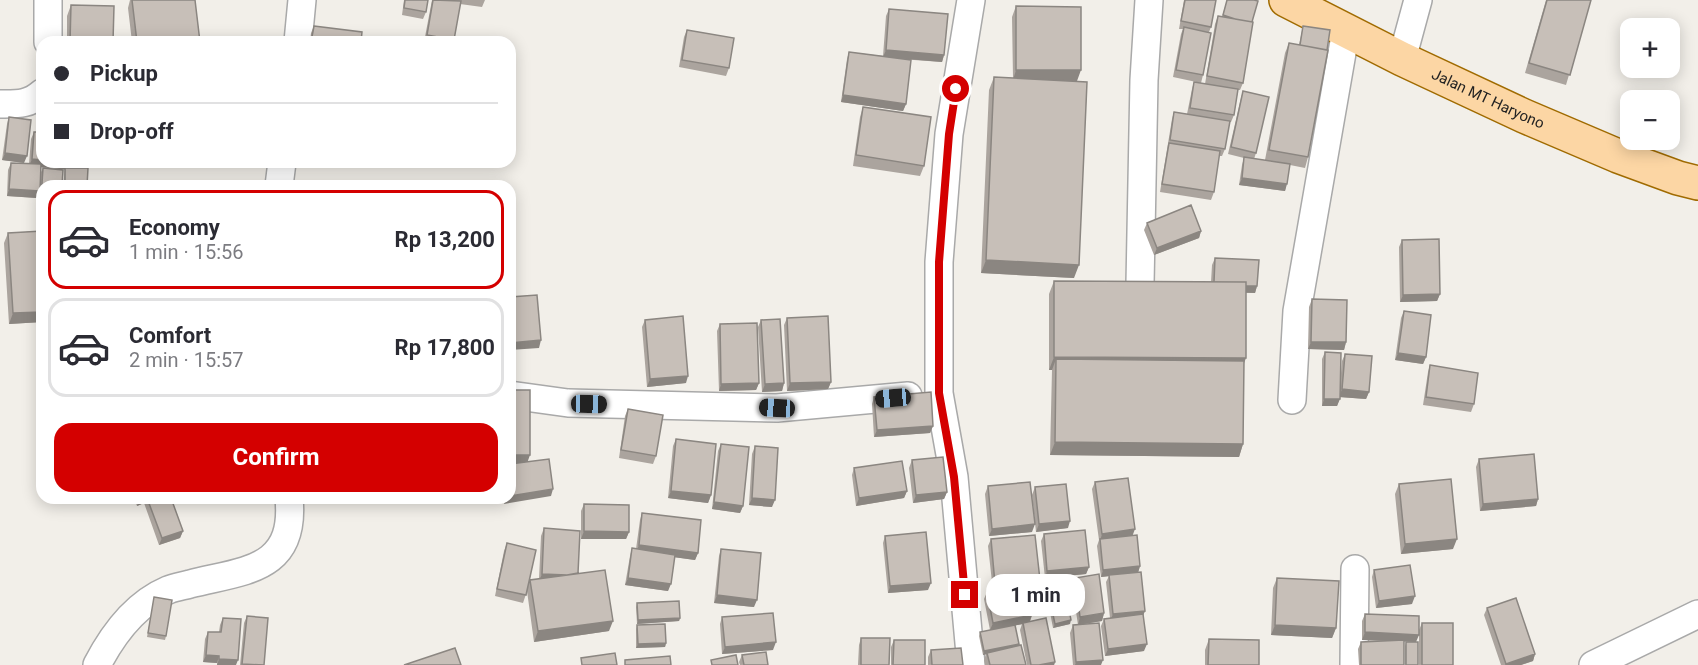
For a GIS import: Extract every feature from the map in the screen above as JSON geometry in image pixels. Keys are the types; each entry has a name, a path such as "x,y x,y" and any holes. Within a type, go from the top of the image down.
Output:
{"main road":[{"name":"Jalan MT Haryono","path":"1286,0 1402,59 1524,116 1617,156 1698,183"}],"street":[{"path":"48,0 48,36"},
{"path":"299,36 302,0"},
{"path":"971,0 949,134 939,262 939,393 954,477 971,665"},
{"path":"1140,284 1144,80 1149,0"},
{"path":"1402,59 1418,0"},
{"path":"1292,400 1297,311 1346,30"},
{"path":"0,104 18,104 36,98"},
{"path":"516,396 568,403 777,408 939,393"},
{"path":"97,665 108,645 126,621 152,599 168,590 258,567 274,556 283,543 288,529 289,504"},
{"path":"1354,665 1355,569"},
{"path":"1593,665 1698,614"}],"building":[{"path":"132,0 195,0 199,36 136,36"},
{"path":"405,0 428,0 426,12 404,8"},
{"path":"433,0 461,1 455,36 427,35"},
{"path":"1185,0 1216,0 1211,27 1181,21"},
{"path":"1227,0 1258,1 1252,22 1223,15"},
{"path":"1547,0 1591,0 1570,75 1529,63"},
{"path":"71,5 114,6 113,36 70,36"},
{"path":"1016,6 1081,7 1081,70 1016,70"},
{"path":"889,9 948,14 944,55 886,50"},
{"path":"1218,16 1253,22 1243,83 1207,76"},
{"path":"314,26 362,32 362,36 312,36"},
{"path":"1303,26 1330,30 1327,50 1300,45"},
{"path":"1184,27 1211,33 1203,75 1176,70"},
{"path":"687,30 734,38 729,68 682,60"},
{"path":"1289,43 1328,50 1308,157 1269,150"},
{"path":"849,52 911,60 906,104 843,95"},
{"path":"994,77 1087,82 1079,265 986,260"},
{"path":"1194,82 1238,89 1234,115 1190,108"},
{"path":"1243,91 1269,97 1256,153 1231,147"},
{"path":"863,107 931,117 924,166 856,155"},
{"path":"1174,112 1230,121 1225,149 1170,140"},
{"path":"9,117 31,120 27,156 5,153"},
{"path":"34,132 36,132 36,159 32,159"},
{"path":"1169,143 1220,151 1214,192 1162,184"},
{"path":"1244,157 1290,164 1287,184 1242,178"},
{"path":"11,163 36,164 36,168 41,168 40,180 36,180 36,191 9,189"},
{"path":"43,168 63,170 62,180 42,180"},
{"path":"65,168 88,168 87,180 65,180"},
{"path":"1191,205 1201,231 1157,248 1147,223"},
{"path":"36,231 36,312 13,313 8,233"},
{"path":"1439,239 1440,294 1403,295 1402,240"},
{"path":"1215,258 1259,260 1257,286 1246,286 1246,282 1214,282"},
{"path":"1054,281 1246,282 1246,358 1054,357"},
{"path":"537,295 541,340 516,342 516,297"},
{"path":"1312,299 1347,300 1346,342 1311,342"},
{"path":"1404,311 1431,315 1426,357 1398,353"},
{"path":"683,316 688,376 650,379 645,320"},
{"path":"828,316 831,382 790,383 787,318"},
{"path":"780,319 784,383 765,384 761,320"},
{"path":"757,323 759,383 721,384 720,324"},
{"path":"1325,352 1341,353 1340,399 1324,399"},
{"path":"1345,354 1372,356 1369,392 1342,389"},
{"path":"1056,359 1244,361 1243,444 1055,442"},
{"path":"1430,365 1478,373 1474,404 1426,397"},
{"path":"516,390 530,390 530,455 516,455"},
{"path":"931,392 933,426 877,430 874,397"},
{"path":"628,409 663,415 656,456 621,450"},
{"path":"676,439 716,444 711,495 671,491"},
{"path":"721,444 749,447 743,506 714,502"},
{"path":"755,446 778,448 775,500 752,498"},
{"path":"1534,454 1538,499 1483,504 1479,459"},
{"path":"943,457 947,492 916,495 912,460"},
{"path":"549,459 553,489 516,495 516,463"},
{"path":"902,461 907,491 859,498 854,468"},
{"path":"1128,478 1135,529 1102,534 1095,482"},
{"path":"1451,479 1457,539 1405,544 1399,484"},
{"path":"1030,482 1035,524 992,529 988,486"},
{"path":"1066,484 1070,521 1039,524 1035,487"},
{"path":"149,504 173,504 183,531 162,538"},
{"path":"584,504 629,505 629,532 584,531"},
{"path":"642,513 701,520 698,553 639,545"},
{"path":"544,528 580,531 578,573 542,574"},
{"path":"1085,530 1089,567 1047,571 1044,534"},
{"path":"926,532 931,583 890,586 885,536"},
{"path":"1035,535 1040,580 995,584 991,539"},
{"path":"1137,535 1140,566 1103,570 1100,539"},
{"path":"507,543 536,550 526,595 497,589"},
{"path":"632,548 675,555 671,584 628,578"},
{"path":"721,549 761,553 757,600 717,595"},
{"path":"1410,565 1415,596 1379,601 1374,570"},
{"path":"605,570 613,621 538,631 530,580"},
{"path":"1141,572 1145,611 1113,614 1109,575"},
{"path":"1099,574 1104,613 1080,617 1075,578"},
{"path":"1277,578 1339,581 1336,628 1275,625"},
{"path":"1063,579 1071,620 1055,624 1046,582"},
{"path":"1026,584 1032,615 993,623 987,592"},
{"path":"154,597 172,600 166,636 148,633"},
{"path":"1516,598 1535,654 1506,664 1487,608"},
{"path":"679,601 680,618 638,620 637,603"},
{"path":"773,613 776,642 725,647 722,617"},
{"path":"1143,614 1147,644 1108,649 1104,619"},
{"path":"1365,614 1419,616 1419,635 1365,632"},
{"path":"247,616 268,618 264,665 242,664"},
{"path":"223,618 241,619 238,660 219,659 219,656 206,655 208,632 221,632"},
{"path":"1046,618 1055,662 1031,665 1023,623"},
{"path":"1099,623 1103,660 1076,662 1073,625"},
{"path":"1422,623 1453,623 1453,665 1422,665"},
{"path":"665,624 666,643 638,644 637,625"},
{"path":"1015,625 1019,644 984,651 980,632"},
{"path":"861,638 890,638 889,665 861,665"},
{"path":"1209,639 1259,640 1259,665 1208,665"},
{"path":"894,640 925,640 925,665 893,665"},
{"path":"1404,640 1404,665 1361,665 1361,642"},
{"path":"1406,642 1418,642 1418,665 1406,665"},
{"path":"1021,645 1026,665 990,665 987,653"},
{"path":"455,648 461,665 404,665"},
{"path":"961,648 963,665 932,665 931,650"},
{"path":"766,652 768,665 744,665 742,655"},
{"path":"615,653 617,665 582,665 581,658"},
{"path":"736,655 738,665 712,665 711,660"},
{"path":"670,656 671,665 625,665 625,660"}],"route":[{"path":"956,89 949,134 939,262 939,393 954,477 965,595"}]}
